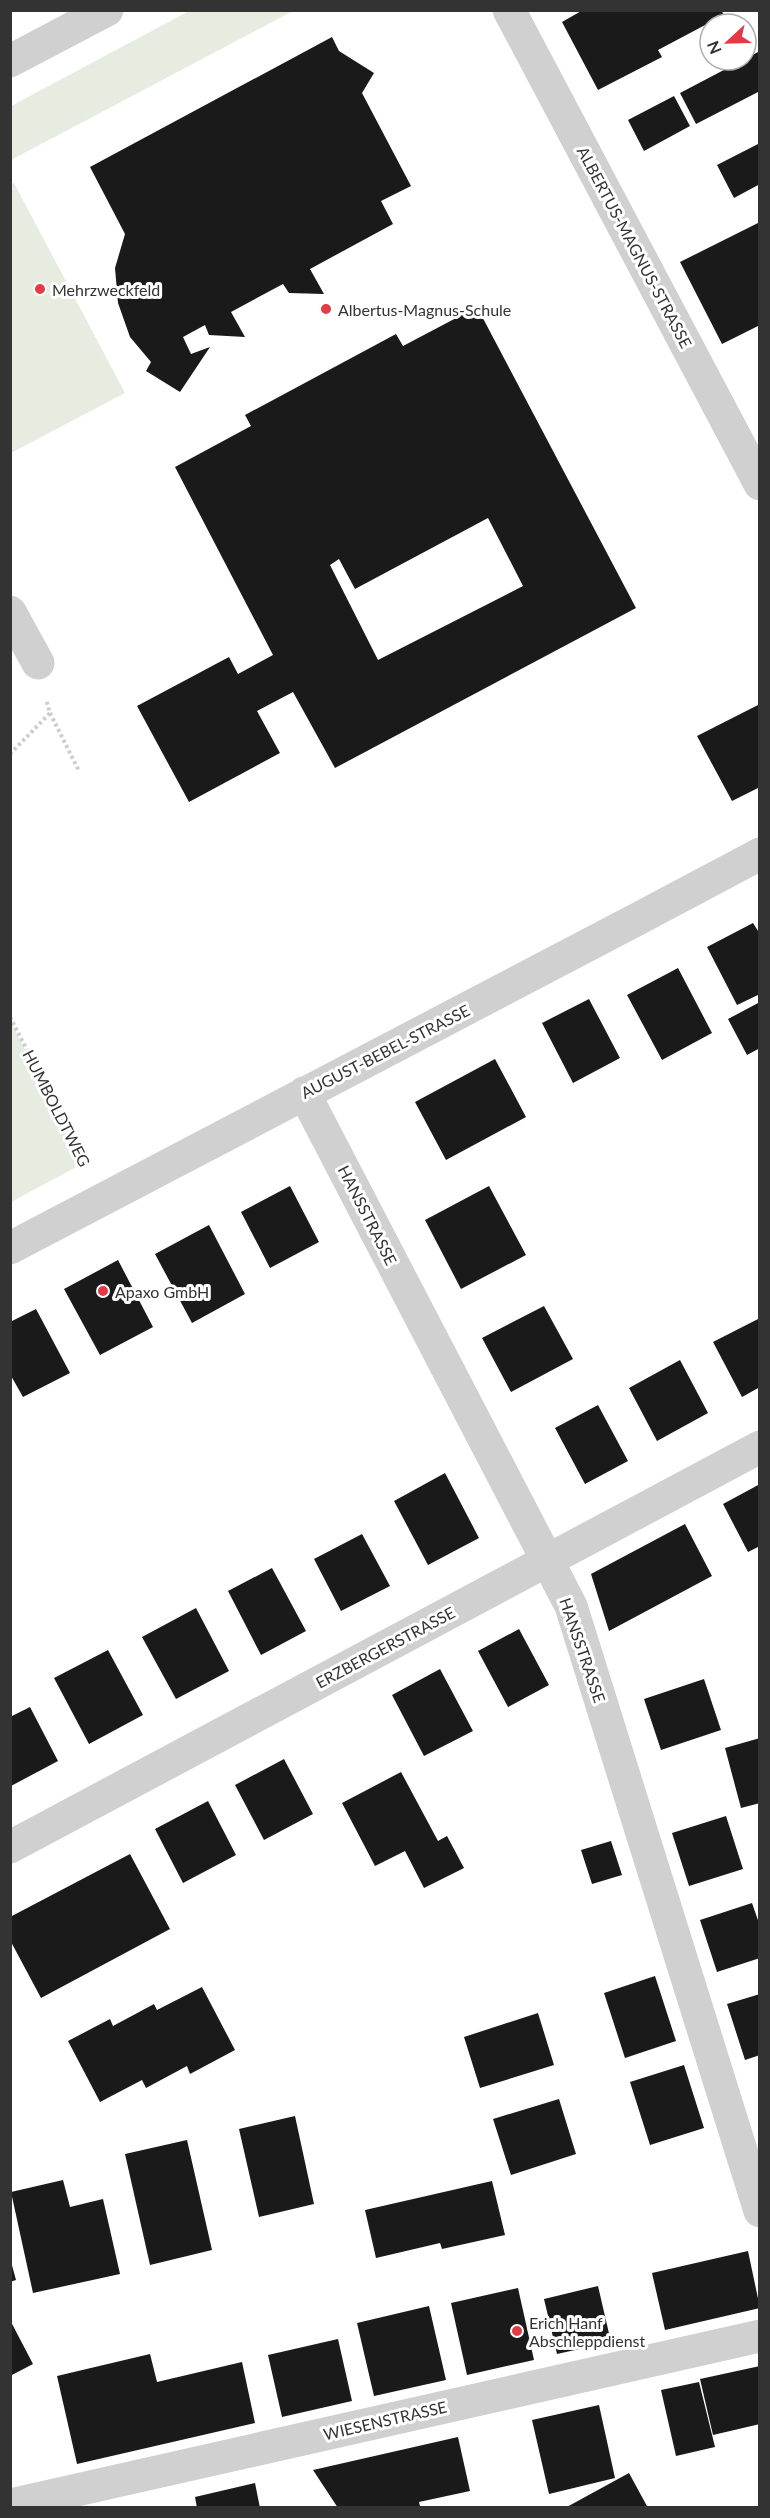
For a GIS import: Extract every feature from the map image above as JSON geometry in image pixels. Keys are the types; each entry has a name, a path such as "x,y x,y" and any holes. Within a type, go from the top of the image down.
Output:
{"street":[{"path":"10,61 107,10"},
{"name":"ALBERTUS-MAGNUS-STRASSE","path":"509,10 759,484"},
{"path":"10,612 38,663"},
{"name":"AUGUST-BEBEL-STRASSE","path":"10,1248 303,1093 497,994 759,854"},
{"name":"HANSSTRASSE","path":"303,1093 571,1606 759,2211"},
{"name":"ERZBERGERSTRASSE","path":"10,1847 759,1447"},
{"name":"WIESENSTRASSE","path":"10,2505 759,2336"}],"path":[{"path":"38,663 50,713 79,771"},
{"path":"10,754 50,713"},
{"name":"HUMBOLDTWEG","path":"10,1017 104,1198"}],"shaded area":[{"path":"191,10 293,11 11,160 11,106"},
{"name":"Mehrzweckfeld","path":"14,183 125,393 11,453 10,185"},
{"path":"11,1022 82,1164 10,1202"}],"building":[{"path":"583,10 721,10 722,12 698,12 698,29 658,50 662,57 598,90 562,22"},
{"path":"332,37 339,51 374,73 362,93 411,186 381,201 393,224 310,269 324,294 289,293 283,284 231,312 245,337 209,335 205,325 183,337 191,354 210,347 180,392 146,371 151,362 130,337 118,303 115,268 125,234 90,167"},
{"path":"760,51 760,91 696,124 680,93 720,72 758,72 758,52"},
{"path":"674,96 690,126 644,151 628,120"},
{"path":"760,143 760,184 734,198 717,165"},
{"path":"760,222 760,325 722,344 680,262"},
{"path":"477,307 636,608 335,768 293,692 257,711 280,753 189,802 137,706 229,657 238,674 273,655 175,467 251,426 245,415 396,334 403,346","holes":["488,518 523,586 378,660 330,565 339,559 355,589"]},
{"path":"760,704 760,787 732,801 697,736"},
{"path":"753,923 760,934 760,994 737,1005 707,947"},
{"path":"678,968 712,1033 662,1060 627,995"},
{"path":"589,999 620,1058 573,1083 542,1023"},
{"path":"760,1002 760,1048 747,1055 728,1019"},
{"path":"495,1059 526,1117 446,1160 415,1102"},
{"path":"290,1186 319,1242 270,1268 241,1212"},
{"path":"489,1186 526,1255 461,1289 425,1220"},
{"path":"209,1225 245,1294 192,1323 155,1254"},
{"path":"118,1260 153,1327 100,1355 64,1289"},
{"path":"544,1306 573,1359 511,1392 482,1338"},
{"path":"36,1309 70,1373 23,1397 10,1374 10,1322"},
{"path":"760,1318 760,1387 742,1397 713,1342"},
{"path":"680,1360 708,1413 657,1441 629,1388"},
{"path":"598,1405 628,1461 585,1484 555,1428"},
{"path":"445,1473 479,1538 428,1565 394,1501"},
{"path":"760,1484 760,1546 748,1552 723,1504"},
{"path":"685,1524 712,1576 609,1631 591,1574"},
{"path":"362,1534 390,1586 341,1611 314,1559"},
{"path":"272,1568 306,1631 261,1655 228,1591"},
{"path":"196,1608 229,1671 176,1699 142,1637"},
{"path":"519,1629 549,1685 508,1707 478,1651"},
{"path":"108,1650 143,1715 89,1744 54,1678"},
{"path":"440,1669 473,1731 424,1756 392,1695"},
{"path":"704,1679 721,1730 661,1750 644,1699"},
{"path":"30,1707 58,1761 11,1786 10,1717"},
{"path":"760,1738 760,1803 741,1808 725,1748"},
{"path":"284,1759 313,1814 264,1840 235,1785"},
{"path":"401,1772 438,1841 447,1836 464,1868 424,1888 405,1851 375,1866 342,1803"},
{"path":"208,1801 236,1855 183,1883 155,1829"},
{"path":"726,1816 743,1869 689,1886 672,1833"},
{"path":"611,1841 622,1875 592,1884 581,1850"},
{"path":"130,1854 170,1929 41,1998 10,1940 10,1917"},
{"path":"752,1903 760,1926 760,1958 717,1972 700,1920"},
{"path":"655,1976 676,2041 625,2058 604,1993"},
{"path":"202,1987 235,2050 190,2074 187,2066 146,2088 142,2080 100,2102 68,2041 110,2019 113,2026 154,2004 157,2010"},
{"path":"760,1994 760,2055 745,2060 727,2004"},
{"path":"538,2013 554,2065 480,2088 464,2037"},
{"path":"684,2065 704,2128 650,2145 630,2082"},
{"path":"559,2099 576,2154 511,2175 493,2119"},
{"path":"295,2116 314,2204 259,2217 239,2129"},
{"path":"187,2140 212,2250 150,2265 125,2154"},
{"path":"63,2180 70,2207 103,2199 120,2274 33,2293 11,2192"},
{"path":"492,2181 505,2235 442,2249 440,2243 376,2258 365,2210"},
{"path":"748,2251 760,2308 665,2330 652,2273"},
{"path":"10,2258 16,2280 10,2282"},
{"path":"598,2286 611,2342 557,2354 544,2299"},
{"path":"518,2288 534,2360 467,2375 451,2303"},
{"path":"429,2306 446,2380 374,2396 357,2323"},
{"path":"10,2320 33,2364 10,2376"},
{"path":"338,2339 352,2401 282,2417 268,2355"},
{"path":"150,2354 157,2382 242,2362 255,2423 77,2464 57,2376"},
{"path":"760,2366 760,2424 713,2435 700,2379"},
{"path":"699,2382 715,2447 676,2456 661,2390"},
{"path":"599,2405 615,2478 549,2494 532,2420"},
{"path":"458,2437 470,2491 419,2502 420,2506 338,2508 313,2470"},
{"path":"629,2473 648,2508 565,2508"},
{"path":"255,2483 260,2508 197,2508 195,2497"}],"place":[{"name":"Mehrzweckfeld","path":"40,289"},
{"name":"Albertus-Magnus-Schule","path":"326,309"},
{"name":"Apaxo GmbH","path":"103,1291"},
{"name":"Erich Hanf Abschleppdienst","path":"517,2331"}]}
